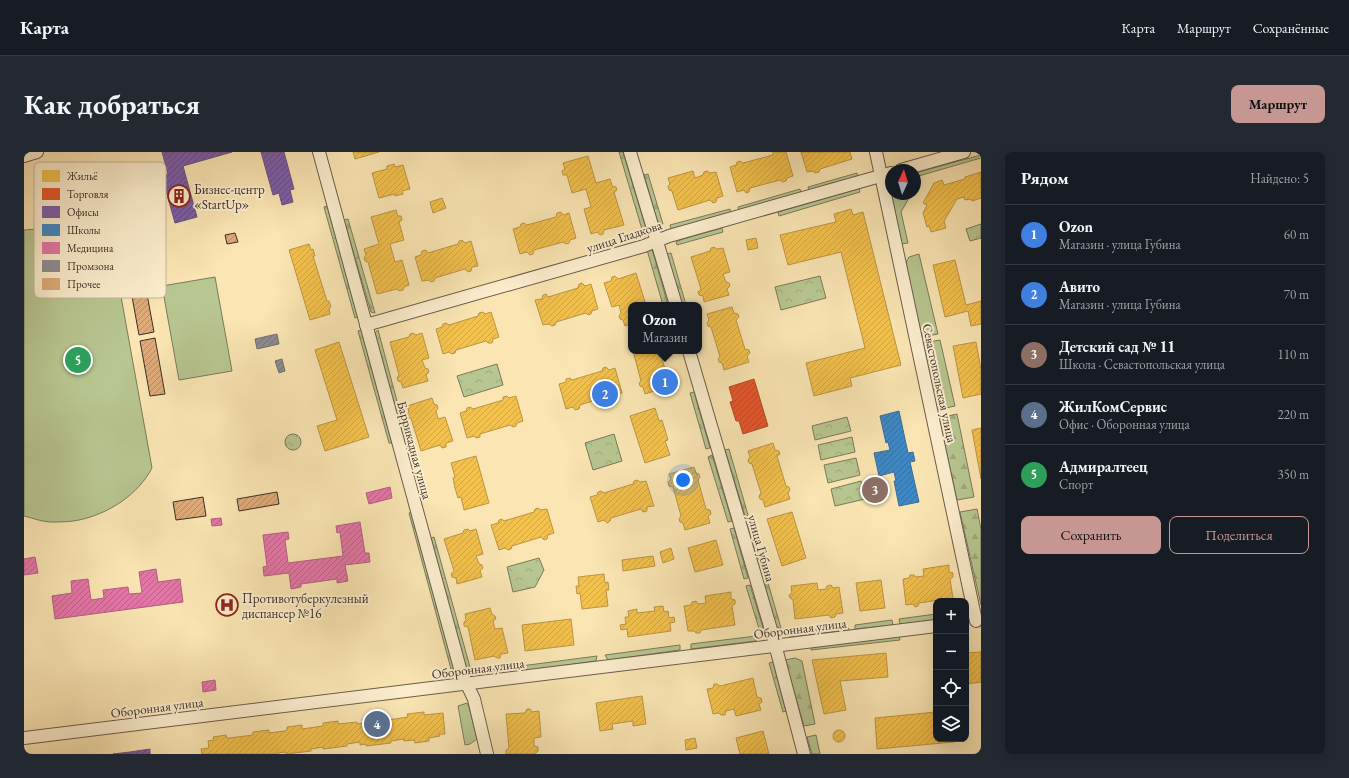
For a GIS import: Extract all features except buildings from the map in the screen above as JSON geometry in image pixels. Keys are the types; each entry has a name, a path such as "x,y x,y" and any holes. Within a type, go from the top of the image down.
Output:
{"street":[{"path":"24,156 37,152"},
{"name":"Баррикадная улица","path":"319,152 461,672 474,699 487,754"},
{"path":"630,152 675,302"},
{"name":"Севастопольская улица","path":"876,152 885,172"},
{"path":"921,164 964,152"},
{"name":"улица Гладкова","path":"366,325 644,246 669,236 885,174"},
{"name":"Севастопольская улица","path":"891,200 974,621"},
{"name":"улица Губина","path":"690,354 775,644 804,754"},
{"name":"Оборонная улица","path":"24,738 466,684 775,644 933,626"}],"green space":[{"path":"619,152 623,152 648,235 644,236"},
{"path":"981,155 981,158 921,175 921,171"},
{"path":"857,173 858,177 809,191 808,187"},
{"path":"648,174 663,224 657,220 644,175"},
{"path":"859,188 860,192 779,216 778,212"},
{"path":"800,189 801,193 739,211 738,207"},
{"path":"892,200 908,200 901,212 908,243 901,244"},
{"path":"327,206 358,317 355,318 324,207"},
{"path":"730,209 731,213 671,229 670,225"},
{"path":"348,219 375,313 371,312 344,220"},
{"path":"981,224 981,238 970,241 966,229"},
{"path":"722,228 723,232 677,245 676,242 683,239"},
{"path":"34,229 34,298 121,298 152,468 139,487 121,502 101,513 76,521 51,522 24,516 24,230"},
{"path":"652,249 667,302 662,302 647,250"},
{"path":"671,253 685,302 681,302 667,254"},
{"path":"919,254 938,334 922,337 905,264 909,257"},
{"path":"820,276 826,298 781,310 775,287"},
{"path":"215,277 232,371 179,380 164,298 166,298 166,285"},
{"path":"361,330 392,443 389,443 358,331"},
{"path":"378,330 412,457 409,458 375,333"},
{"path":"940,340 955,406 937,410 923,343"},
{"path":"497,364 503,385 464,397 457,376"},
{"path":"694,392 710,448 706,449 690,393"},
{"path":"957,414 974,497 957,500 939,418"},
{"path":"847,417 851,431 815,440 812,426"},
{"path":"293,434 300,439 301,442 296,449 293,450 286,445 285,442 290,435"},
{"path":"614,434 622,461 593,470 585,443"},
{"path":"852,437 855,452 821,460 818,445"},
{"path":"729,449 748,515 745,516 725,450"},
{"path":"712,455 732,521 728,522 708,457"},
{"path":"856,458 860,475 828,483 824,465"},
{"path":"861,481 865,499 835,506 831,489"},
{"path":"977,509 981,529 981,605 960,512"},
{"path":"412,512 454,669 451,669 409,513"},
{"path":"751,524 781,628 780,629 776,625 747,525"},
{"path":"734,528 748,578 744,579 730,529"},
{"path":"434,537 470,667 466,668 431,538"},
{"path":"539,558 544,570 535,587 513,592 507,567"},
{"path":"750,585 764,631 760,632 746,586"},
{"path":"933,614 933,620 900,624 899,619"},
{"path":"892,620 893,625 855,629 855,625"},
{"path":"848,626 849,630 790,637 789,633"},
{"path":"756,636 756,641 691,649 691,644"},
{"path":"899,636 900,640 811,650 811,646"},
{"path":"680,645 680,650 608,660 605,655"},
{"path":"597,656 596,661 521,671 521,666"},
{"path":"795,658 802,661 815,724 804,726 785,660"},
{"path":"773,662 786,711 783,712 769,663"},
{"path":"514,666 515,672 482,676 481,671"},
{"path":"467,703 477,739 470,744 465,745 458,706"},
{"path":"816,735 820,754 812,754 807,737"}],"place":[{"name":"Бизнес-центр «StartUp»","path":"179,196"},
{"name":"Адмиралтеец","path":"78,360"},
{"name":"Ozon","path":"665,382"},
{"name":"Авито","path":"605,394"},
{"name":"Детский сад № 11","path":"875,490"},
{"name":"Противотуберкулезный диспансер №16","path":"227,605"},
{"name":"ЖилКомСервис","path":"377,724"}]}
